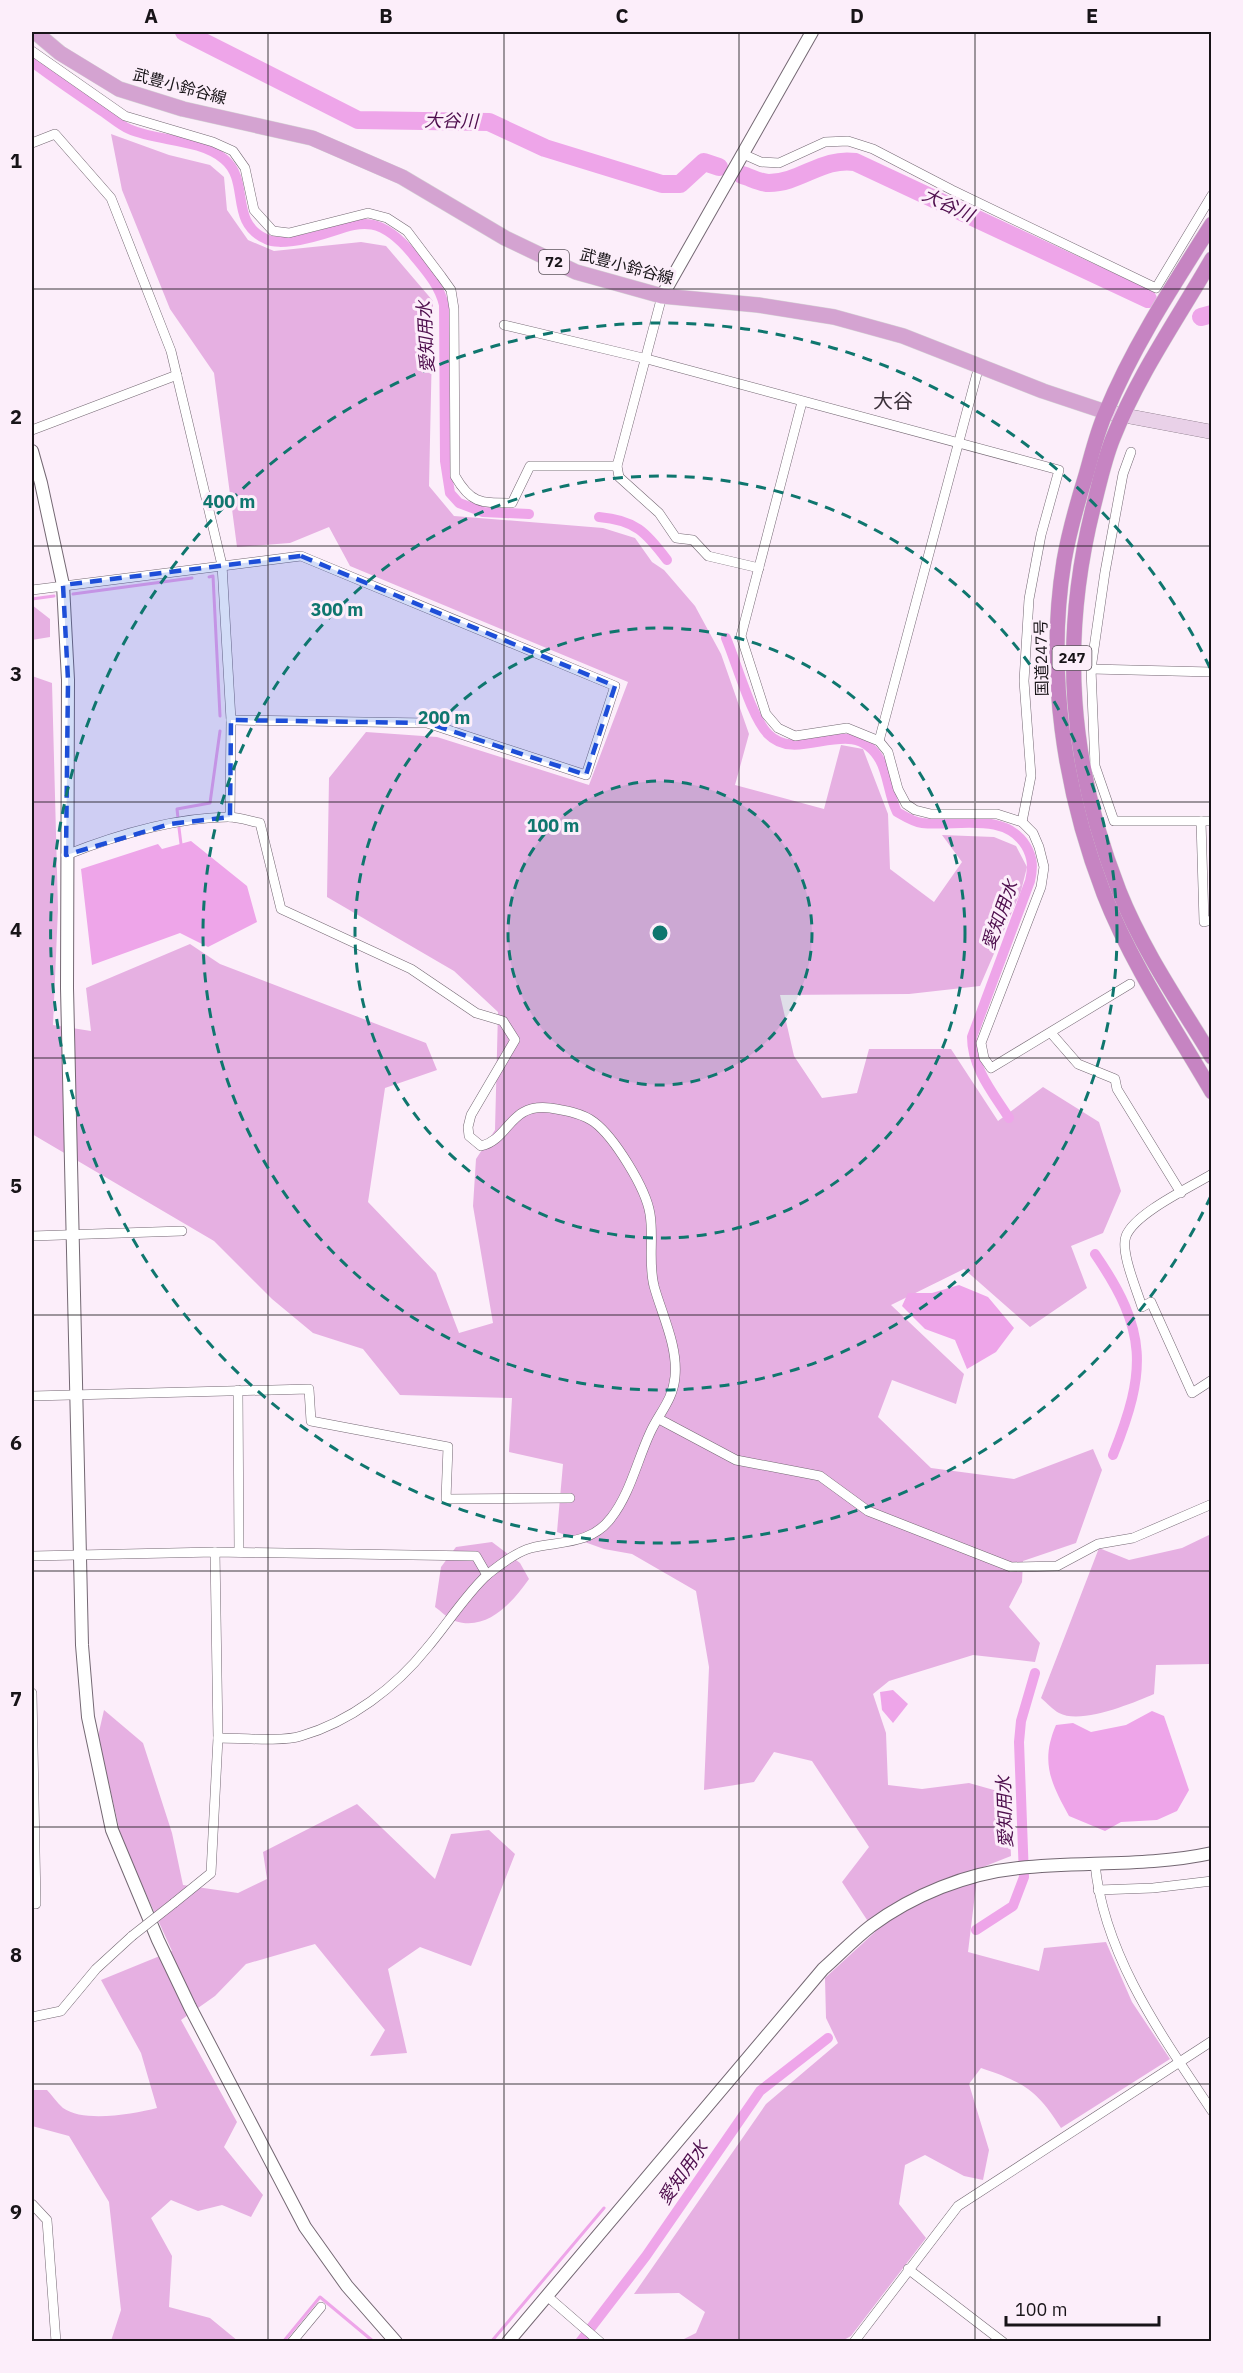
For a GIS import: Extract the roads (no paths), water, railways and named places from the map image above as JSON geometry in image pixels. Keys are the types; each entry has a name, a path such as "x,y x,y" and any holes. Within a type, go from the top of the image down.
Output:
{"highway":[{"name":"国道247号","path":"1212,224 1151,326 1106,412 1075,507 1064,562 1059,609 1058,671 1065,752 1084,832 1104,893 1143,974 1212,1092"},
{"name":"国道247号","path":"1212,259 1136,388 1113,439 1100,482 1081,566 1074,617 1072,670 1074,718 1081,765 1095,824 1119,892 1144,945 1212,1057"}],"main road":[{"name":"武豊小鈴谷線","path":"35,32 60,53 119,88 183,109 312,138 402,177 505,238 576,272 662,296 758,305 834,318 903,336 1106,412"},
{"path":"1106,412 1212,432"}],"street":[{"path":"759,568 708,556 693,540 676,538 659,513 619,477 617,466 662,296 812,32"},
{"path":"32,51 125,116 213,141 233,151 246,168 254,210 273,231 289,233 368,213 387,218 407,231 452,290 455,476 467,496 486,503 512,503 530,466 617,466"},
{"path":"32,143 55,134 111,198 171,351 222,565 231,720 230,817"},
{"path":"743,154 761,162 779,163 825,142 848,141 873,149 1156,288 1212,195"},
{"path":"504,325 647,359 1059,470 1041,535 1029,599 1024,681 1031,776 1022,822"},
{"path":"879,741 980,366"},
{"path":"32,430 177,375"},
{"path":"802,402 741,636 766,714 778,728 795,736 847,728 879,741 888,752 898,789 906,804 915,810 931,814 996,814 1022,822 1033,833 1044,867 1041,887 981,1043 984,1058 991,1068 1130,984"},
{"path":"32,451 63,585 68,680 66,855 82,1646 88,1718 112,1830 190,2007 305,2227 347,2286 396,2342"},
{"path":"1131,452 1123,474 1108,550 1092,669 1095,766 1114,821 1212,821"},
{"path":"32,590 301,556 615,686 586,775 428,723 231,720"},
{"path":"1092,669 1212,672"},
{"path":"66,855 100,842 170,824 230,817 260,823 281,909 411,969 476,1013 503,1022 512,1031 515,1040 471,1115 468,1127 469,1136 481,1146 492,1143 517,1115 529,1109 548,1108 592,1120 610,1138 642,1186 650,1209 650,1262 654,1285 670,1336 675,1364 671,1399 658,1419 609,1521 579,1541 522,1551 487,1575 415,1664 368,1706 300,1737 218,1738"},
{"path":"1201,821 1203,922 1212,920"},
{"path":"1051,1032 1078,1064 1115,1079 1118,1089 1182,1192"},
{"path":"1212,1174 1138,1220 1126,1236 1125,1251 1142,1307 1151,1302 1192,1393 1212,1380"},
{"path":"32,1236 182,1231"},
{"path":"32,1396 309,1389 311,1421 448,1447 446,1499 570,1498"},
{"path":"238,1390 239,1552"},
{"path":"658,1419 736,1460 820,1476 868,1511 1011,1567 1057,1566 1098,1544 1133,1538 1212,1503"},
{"path":"32,2017 61,2011 96,1969 132,1936 212,1873 218,1738 215,1552"},
{"path":"32,1556 239,1552 476,1556 487,1575"},
{"path":"32,1693 36,1904 32,1904"},
{"path":"507,2342 823,1969 871,1926 911,1902 971,1878 1017,1868 1159,1862 1212,1854"},
{"path":"1095,1864 1098,1890 1111,1935 1138,1995 1212,2111"},
{"path":"1098,1890 1153,1888 1212,1881"},
{"path":"32,2023 44,2016"},
{"path":"854,2342 958,2206 1212,2041"},
{"path":"32,2204 46,2220 56,2342"},
{"path":"908,2269 1003,2342"},
{"path":"547,2296 598,2340"},
{"path":"292,2342 321,2307"}],"waterway":[{"name":"大谷川","path":"184,32 358,120 489,122 545,148 662,184 680,184 704,162 719,167"},
{"name":"愛知用水","path":"32,62 126,127 140,133 202,147 224,159 237,178 247,222 254,232 266,239 276,242 293,241 357,224 370,224 384,229 398,239 432,279 444,305 445,461 450,493 459,503 483,512 529,514"},
{"name":"大谷川","path":"742,175 766,183 780,182 832,163 855,162 1148,299"},
{"name":"大谷川","path":"1201,317 1212,314"},
{"name":"愛知用水","path":"599,517 622,521 639,529 667,560"},
{"path":"209,577 213,576 220,716"},
{"path":"73,594 192,578"},
{"path":"32,599 54,596"},
{"name":"愛知用水","path":"726,638 750,703 768,734 781,742 795,745 840,739 855,740 868,746 880,760 897,812 922,823 993,824 1017,835 1026,846 1032,863 1030,881 972,1037 979,1070 1009,1118"},
{"path":"178,818 177,809 210,803 220,731"},
{"path":"179,828 181,844"},
{"name":"愛知用水","path":"1095,1254 1125,1306 1133,1329 1137,1352 1132,1399 1113,1455"},
{"name":"愛知用水","path":"976,1930 1013,1906 1024,1877 1019,1742 1021,1721 1035,1673"},
{"name":"愛知用水","path":"580,2342 646,2256 760,2091 828,2038"},
{"path":"491,2342 604,2208"},
{"path":"283,2342 320,2297 374,2342"}],"district":[{"name":"大谷","path":"893,401"}]}
